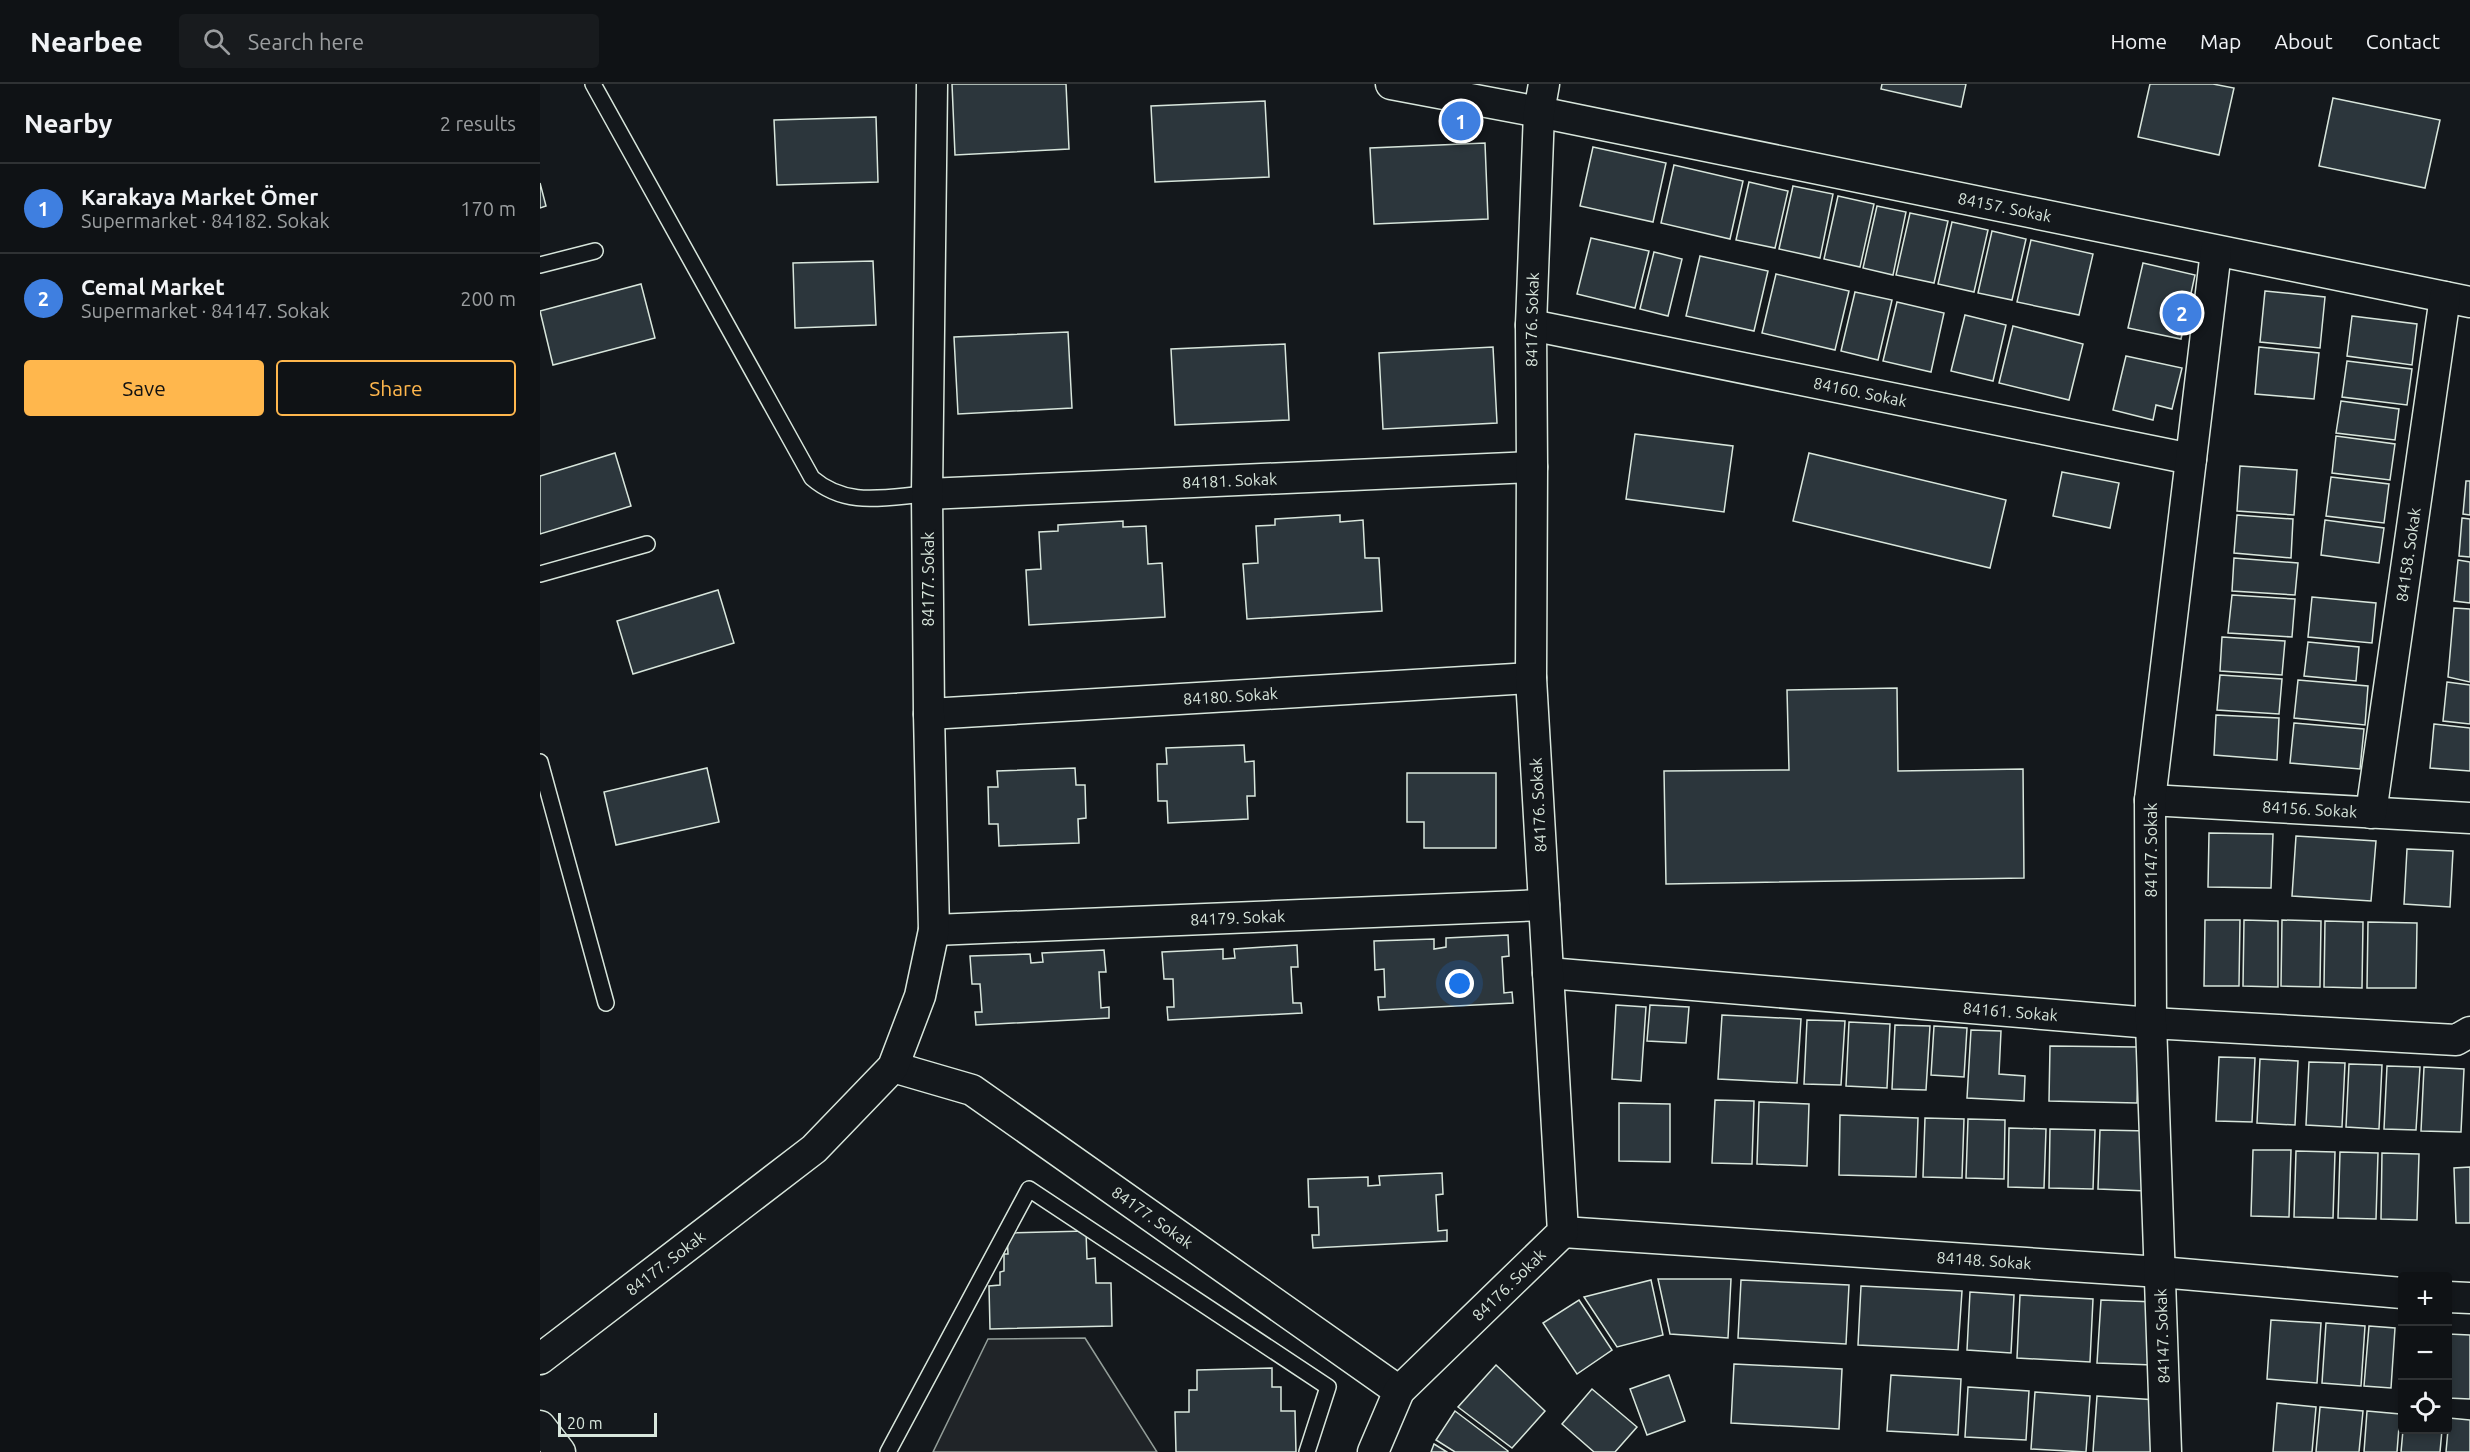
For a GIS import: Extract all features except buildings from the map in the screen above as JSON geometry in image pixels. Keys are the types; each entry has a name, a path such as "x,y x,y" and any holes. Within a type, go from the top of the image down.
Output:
{"street":[{"name":"84177. Sokak","path":"540,1359 814,1149 893,1067 920,996 934,930 927,494 932,84"},
{"name":"84157. Sokak","path":"1391,84 1541,98 2216,251 2458,299"},
{"name":"84176. Sokak","path":"1373,1452 1399,1391 1563,1232 1531,678 1531,325 1541,98"},
{"name":"84147. Sokak","path":"2166,1452 2151,1023 2150,800 2216,251"},
{"name":"84158. Sokak","path":"2371,813 2458,299"},
{"name":"84160. Sokak","path":"1531,325 2191,459"},
{"name":"84181. Sokak","path":"927,494 1532,467"},
{"name":"84180. Sokak","path":"929,714 1531,678"},
{"name":"84156. Sokak","path":"2150,800 2470,818"},
{"name":"84179. Sokak","path":"934,930 1544,905"},
{"name":"84161. Sokak","path":"1548,973 2151,1023 2456,1040 2470,1032"},
{"name":"84177. Sokak","path":"893,1067 972,1090 1399,1391"},
{"name":"84148. Sokak","path":"1563,1232 2160,1272 2398,1293"},
{"path":"2452,1296 2470,1298"},
{"path":"540,1426 560,1452"}],"lane":[{"path":"593,84 812,478 836,494 851,498 927,494"},
{"path":"540,264 595,251"},
{"path":"540,574 647,544"},
{"path":"540,762 606,1003"},
{"path":"888,1452 1029,1189 1328,1388 1307,1452"}],"shaded area":[{"path":"1085,1338 1157,1452 933,1452 988,1339"}],"place":[{"name":"Karakaya Market Ömer","path":"1461,121"},
{"name":"Cemal Market","path":"2182,313"}]}
